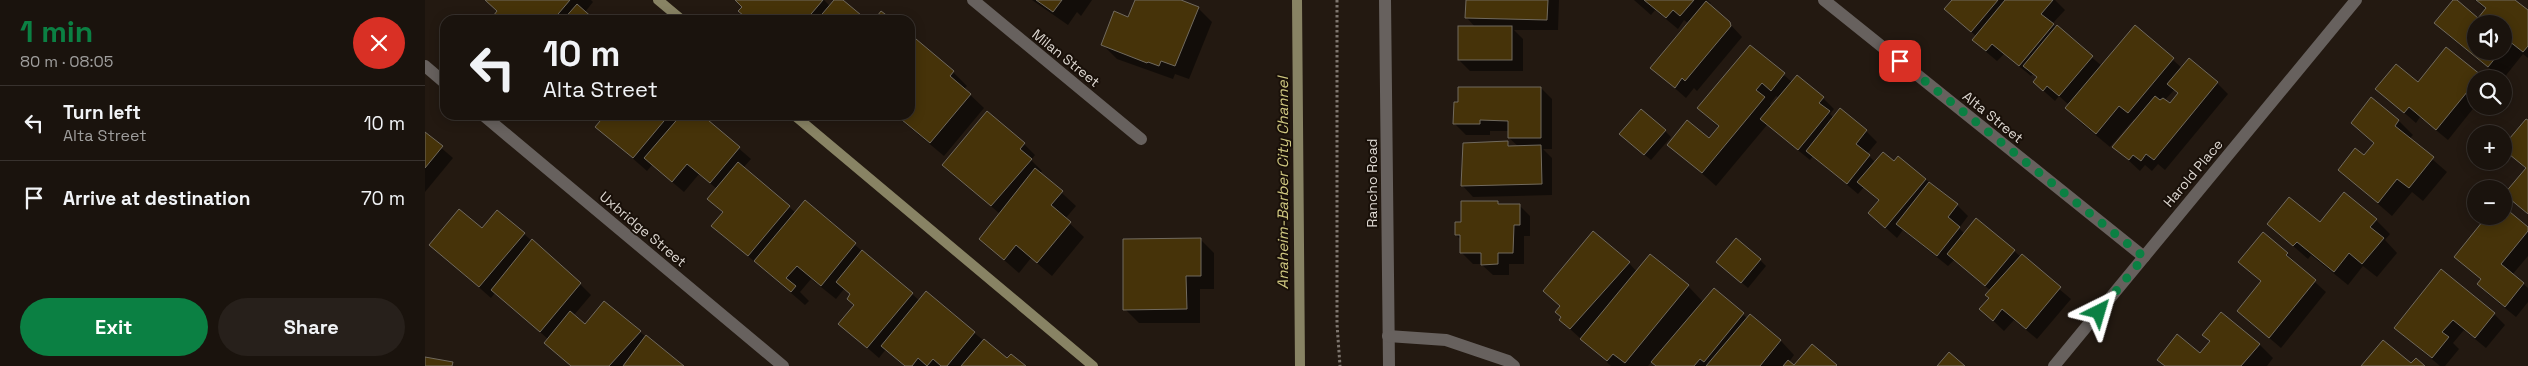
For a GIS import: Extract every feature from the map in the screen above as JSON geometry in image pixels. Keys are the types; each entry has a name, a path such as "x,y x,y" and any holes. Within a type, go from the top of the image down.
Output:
{"street":[{"name":"Milan Street","path":"973,0 1141,139"},
{"name":"Rancho Road","path":"1385,0 1387,336 1389,366"},
{"name":"Alta Street","path":"1824,0 2144,257"},
{"name":"Harold Place","path":"2054,366 2356,0"},
{"path":"425,66 440,79"},
{"name":"Uxbridge Street","path":"489,120 783,366"},
{"path":"1387,336 1446,340 1508,361 1514,366"}],"path":[{"path":"1337,0 1337,324 1340,366"}],"building":[{"path":"485,0 570,0 557,15 494,15 497,11"},
{"path":"735,0 823,0 810,15 743,15 738,11 742,7"},
{"path":"834,0 843,0 861,15 821,15"},
{"path":"1036,0 1062,0 1053,12"},
{"path":"1135,0 1181,0 1199,7 1175,66 1161,61 1159,66 1147,63 1101,45 1114,11 1128,17"},
{"path":"1466,0 1548,0 1547,20 1465,18"},
{"path":"1644,0 1694,0 1680,16 1673,10 1666,18"},
{"path":"1952,0 1998,0 1971,32 1944,9"},
{"path":"2005,0 2053,0 2041,14 2054,24 2019,66 1992,44 1986,51 1972,40"},
{"path":"2453,0 2457,0 2474,15 2467,15 2467,50 2434,23"},
{"path":"2476,0 2515,0 2528,10 2528,46 2523,52 2512,43 2512,15 2480,15 2486,8"},
{"path":"1706,1 1730,22 1731,26 1685,81 1682,78 1675,88 1650,68"},
{"path":"577,4 589,15 567,15"},
{"path":"881,11 886,15 878,15"},
{"path":"2057,25 2093,56 2059,96 2047,86 2043,91 2033,82 2037,77 2023,66"},
{"path":"2135,25 2174,58 2128,113 2119,106 2096,134 2065,108"},
{"path":"1458,26 1512,26 1512,60 1458,60"},
{"path":"916,39 954,71 950,76 971,94 930,143 902,120 915,120"},
{"path":"1750,45 1785,73 1771,91 1762,83 1756,90 1765,97 1702,173 1667,145 1687,120 1709,138 1719,126 1697,108"},
{"path":"2446,47 2475,70 2467,70 2467,92 2436,130 2409,107 2404,113 2375,89 2396,64 2418,82"},
{"path":"2189,58 2218,82 2154,160 2146,154 2141,161 2133,155 2129,160 2112,147 2155,96 2160,100 2163,98 2170,103 2178,93 2167,84"},
{"path":"2479,60 2494,60 2488,67"},
{"path":"1797,75 1824,97 1819,103 1830,111 1798,150 1760,119"},
{"path":"1458,87 1541,87 1541,138 1508,138 1508,121 1480,120 1480,124 1453,124 1454,102 1458,102"},
{"path":"2371,97 2399,120 2395,126 2434,157 2409,188 2397,179 2378,203 2338,170 2355,148 2364,155 2374,143 2351,123"},
{"path":"1840,108 1867,130 1856,144 1870,155 1847,184 1806,151"},
{"path":"1641,109 1666,130 1644,155 1619,134"},
{"path":"987,111 1025,143 1020,149 1032,159 991,206 942,165"},
{"path":"2526,119 2528,120 2528,214 2512,201 2512,185 2526,168 2512,157 2512,136"},
{"path":"601,120 665,120 633,158 595,127"},
{"path":"677,120 708,120 740,147 710,183 687,164 672,182 644,158"},
{"path":"425,132 443,146 425,168"},
{"path":"1508,141 1508,146 1541,145 1542,184 1461,186 1463,143"},
{"path":"1883,152 1894,161 1898,156 1926,179 1885,228 1868,213 1879,200 1857,182"},
{"path":"738,162 790,206 748,256 711,226 723,212 707,199"},
{"path":"1035,168 1063,191 1051,205 1071,222 1037,263 1016,245 1004,260 979,239"},
{"path":"1929,182 1958,204 1948,217 1960,227 1937,256 1896,224"},
{"path":"2344,192 2377,219 2370,227 2384,238 2362,264 2349,253 2334,272 2297,242 2293,246 2267,224 2289,197 2320,222"},
{"path":"805,200 856,243 821,286 797,266 786,278 796,286 791,292 754,261"},
{"path":"1461,201 1498,201 1498,204 1520,204 1520,225 1514,225 1513,253 1498,253 1498,264 1481,265 1481,253 1460,253 1460,235 1455,235 1455,222 1461,222"},
{"path":"459,209 482,228 497,210 525,233 479,287 429,245"},
{"path":"2512,214 2528,227 2528,231 2501,264 2524,283 2505,307 2477,284 2481,279 2454,257 2480,225 2512,225"},
{"path":"1976,218 2015,250 1985,286 1947,254"},
{"path":"1593,231 1630,262 1570,329 1559,320 1561,317 1555,312 1560,306 1543,291"},
{"path":"2263,232 2288,253 2286,255 2316,280 2269,338 2237,311 2261,281 2238,262"},
{"path":"1201,238 1201,276 1186,276 1187,309 1123,310 1123,239"},
{"path":"1736,238 1761,259 1741,283 1716,262"},
{"path":"532,239 581,283 540,332 491,290"},
{"path":"862,250 913,293 867,348 838,324 854,305 847,299 850,294 836,282"},
{"path":"1650,254 1689,285 1625,363 1613,354 1607,361 1580,339"},
{"path":"2022,254 2061,287 2026,329 2002,309 1993,321 1979,309 1989,298 1985,295"},
{"path":"2441,269 2495,313 2475,338 2453,320 2442,332 2449,337 2432,358 2394,328"},
{"path":"1714,288 1744,313 1704,362 1700,359 1694,366 1656,366 1651,362"},
{"path":"926,291 975,332 947,366 941,366 933,359 927,366 918,358 912,366 905,366 881,346"},
{"path":"604,301 641,331 609,366 571,366 544,343 570,311 585,324"},
{"path":"2221,312 2260,344 2241,366 2165,366 2157,360 2177,334 2200,353 2210,341 2202,335"},
{"path":"1750,314 1781,340 1760,366 1706,366"},
{"path":"646,335 684,366 623,366"},
{"path":"984,339 1007,358 1011,354 1026,366 961,366"},
{"path":"2383,340 2411,363 2416,358 2425,366 2361,366"},
{"path":"1812,344 1837,365 1783,366 1788,360 1794,365"},
{"path":"1949,352 1965,366 1937,366"},
{"path":"425,357 453,362 452,366 425,366"}],"waterway":[{"path":"658,0 676,15"},
{"name":"Anaheim-Barber City Channel","path":"1297,0 1300,366"},
{"path":"800,120 1093,366"}],"route":[{"path":"1900,61 2144,257 2099,312"}]}
